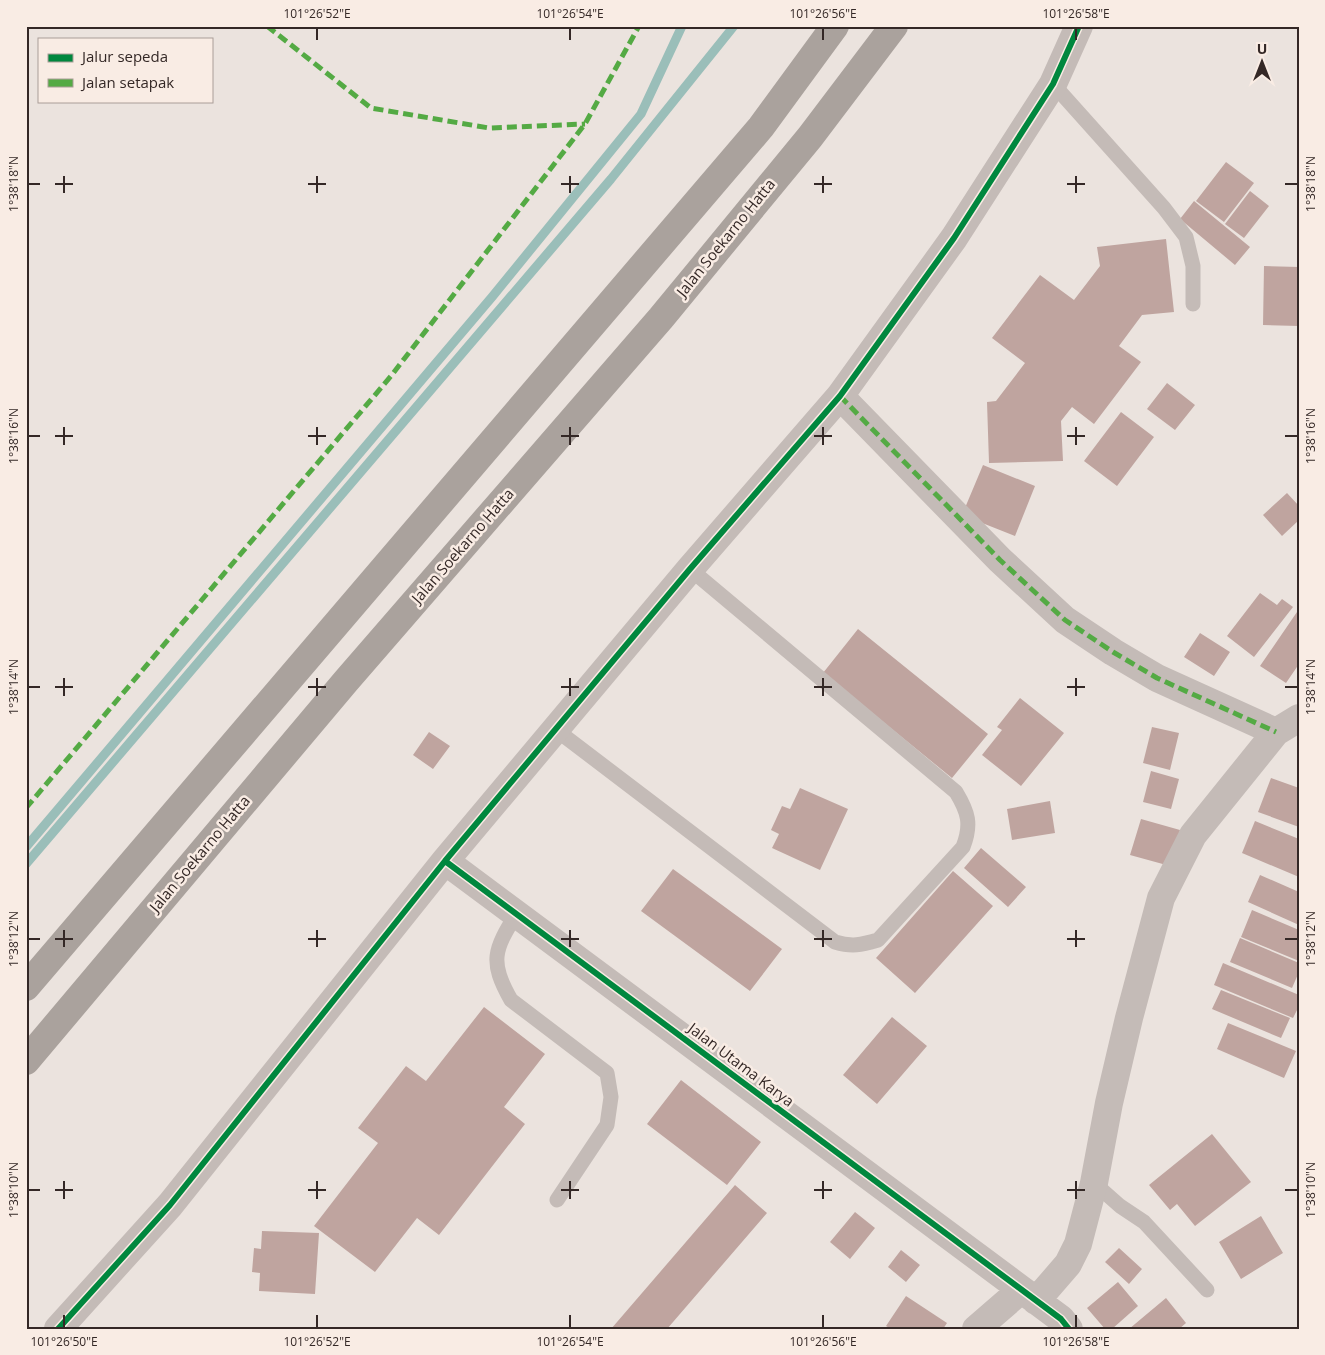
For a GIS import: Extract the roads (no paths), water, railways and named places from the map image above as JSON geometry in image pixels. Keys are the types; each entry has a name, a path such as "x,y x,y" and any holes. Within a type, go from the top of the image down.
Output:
{"highway":[{"path":"26,988 761,127 835,26"},
{"name":"Jalan Soekarno Hatta","path":"26,1061 346,681 661,318 810,137 894,26"}],"street":[{"path":"58,1329 170,1205 445,861 690,569 840,396 954,238 1053,84 1079,26"},
{"path":"840,396 1000,560 1065,620 1157,678 1288,725 1193,835 1160,898 1109,1103 1094,1183 1078,1244 1068,1264 1028,1295 976,1329"},
{"name":"Jalan Utama Karya","path":"445,861 1061,1319 1069,1329"}],"lane":[{"path":"1053,84 1164,208 1186,237 1193,266 1193,304"},
{"path":"555,729 836,942 848,946 862,945 878,940 963,847 968,833 968,817 956,792 690,569"},
{"path":"517,913 502,937 496,960 502,983 511,1000 607,1073 610,1097 607,1125 557,1200"},
{"path":"1094,1183 1120,1206 1144,1222 1206,1290"}],"waterway":[{"path":"26,847 492,297 641,114 682,26"},
{"path":"26,864 611,179 734,26"}]}
